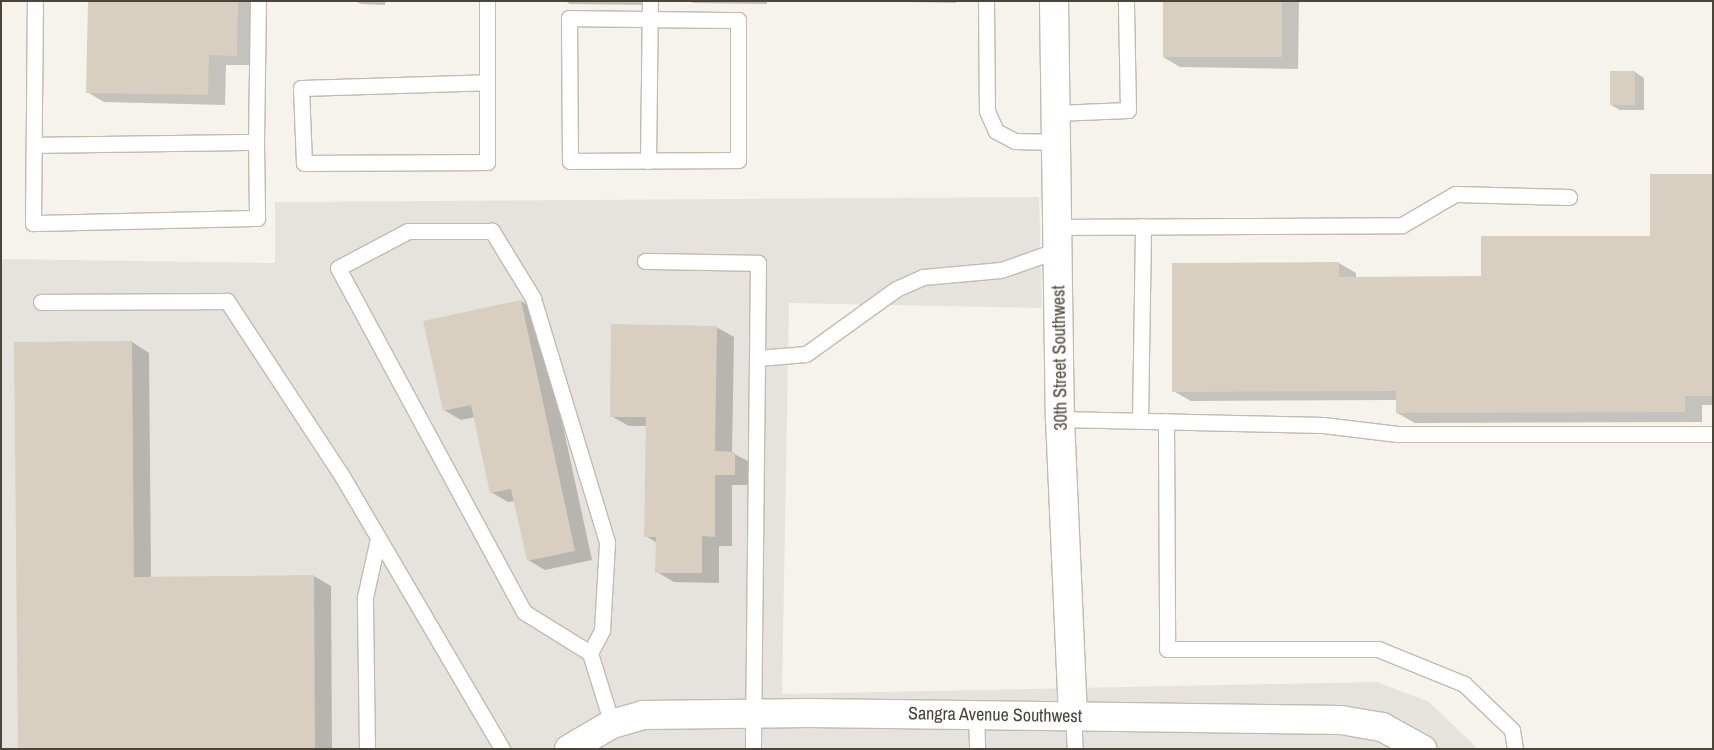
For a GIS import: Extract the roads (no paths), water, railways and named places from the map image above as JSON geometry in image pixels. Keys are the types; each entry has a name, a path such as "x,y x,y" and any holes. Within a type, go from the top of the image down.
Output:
{"street":[{"name":"30th Street Southwest","path":"1054,1 1060,419 1073,715"},
{"name":"Sangra Avenue Southwest","path":"569,749 612,724 644,715 757,714 1073,715 1341,720 1382,727 1422,749"}],"lane":[{"path":"35,1 33,222 257,218 258,1"},
{"path":"487,1 487,82 487,162 304,163 301,88 487,82"},
{"path":"648,161 650,1"},
{"path":"986,1 987,110 996,130 1015,141 1056,142"},
{"path":"1056,113 1128,110 1126,1"},
{"path":"569,18 738,20 738,160 648,161 570,161 569,18"},
{"path":"34,145 256,142"},
{"path":"758,358 806,354 896,289 923,277 1001,270 1058,238 1143,226 1402,225 1455,194 1569,197"},
{"path":"1140,421 1143,226"},
{"path":"590,653 602,630 607,542 533,298 492,232 408,231 338,268 524,612 590,653 612,724"},
{"path":"645,261 758,263 757,714 753,749"},
{"path":"41,302 227,301 378,538 502,749"},
{"path":"1060,419 1323,425 1397,434 1713,434"},
{"path":"1166,421 1167,648 1378,649 1464,684 1512,730 1515,749"},
{"path":"367,749 364,597 378,538"},
{"path":"976,715 977,749"},
{"path":"1073,715 1075,749"}]}
